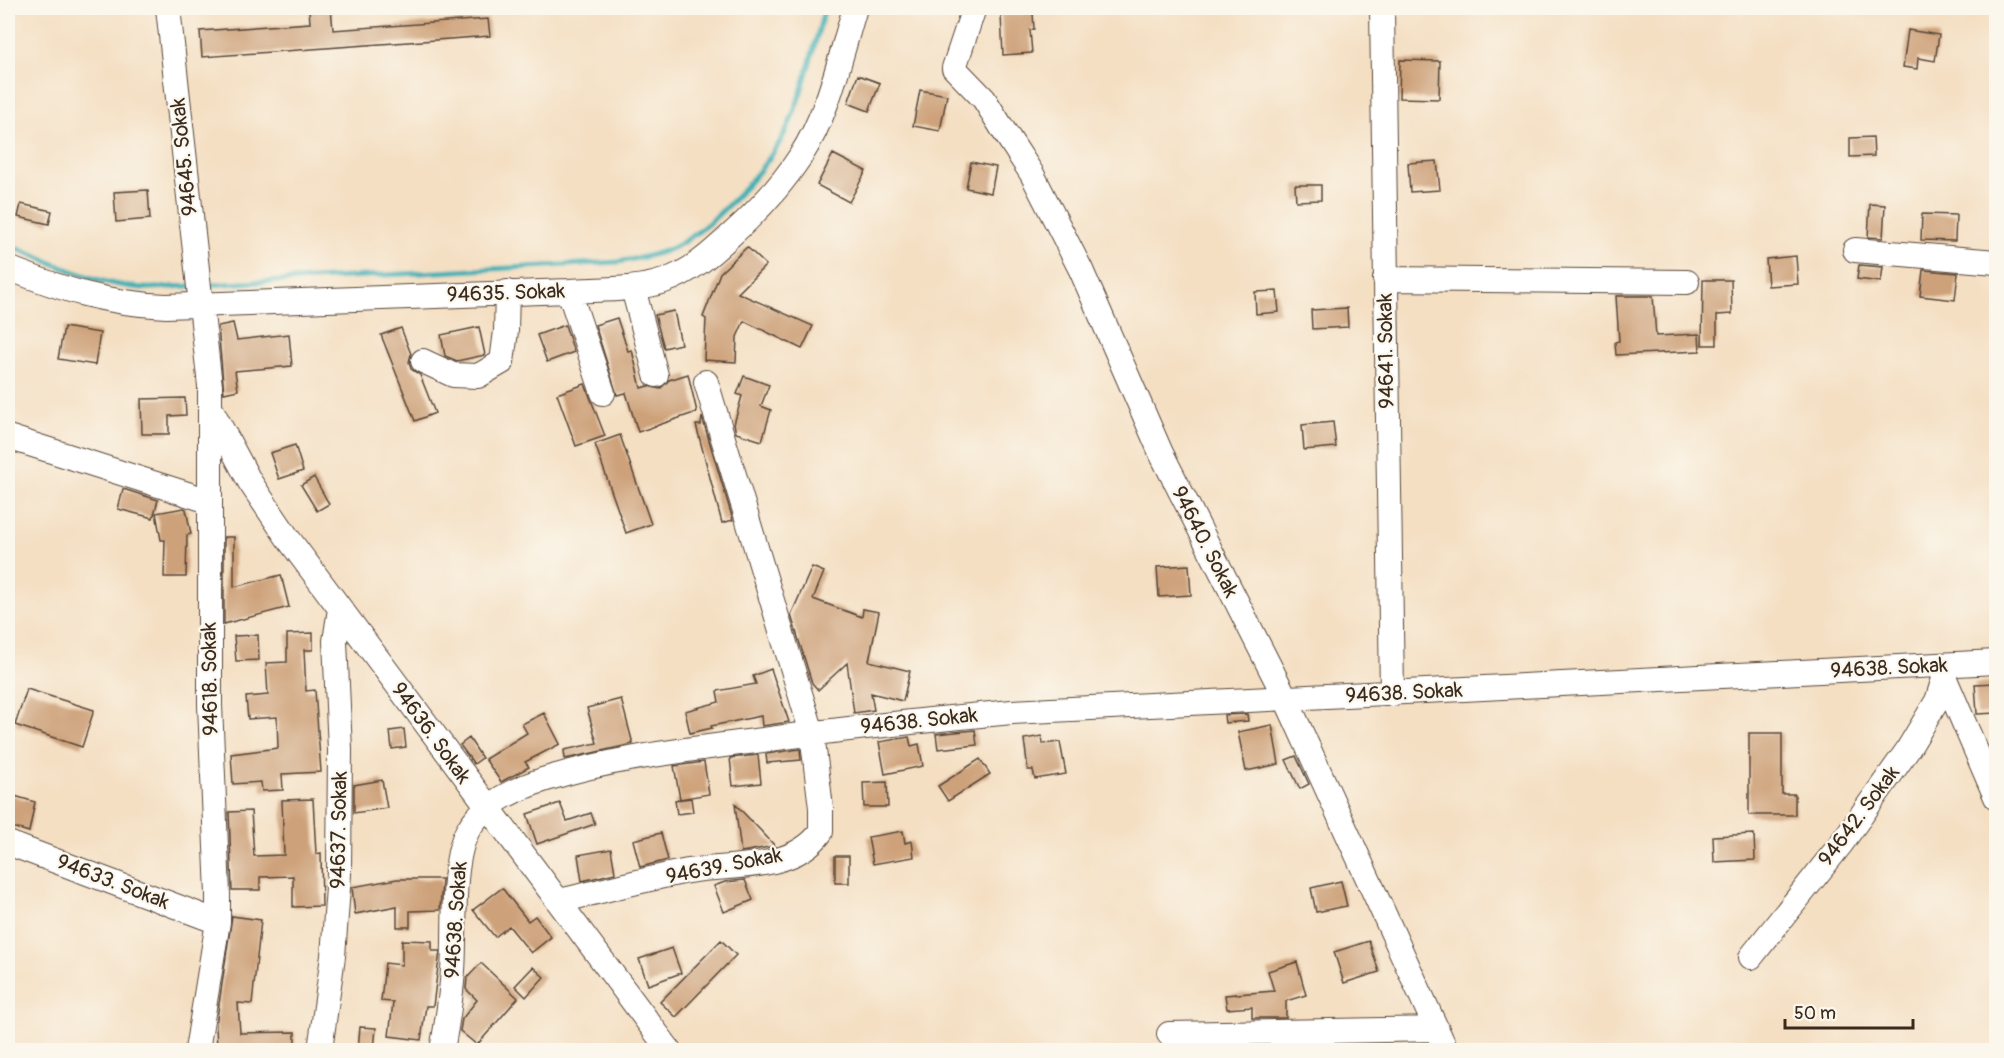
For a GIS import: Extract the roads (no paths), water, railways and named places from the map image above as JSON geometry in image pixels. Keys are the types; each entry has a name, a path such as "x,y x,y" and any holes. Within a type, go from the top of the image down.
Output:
{"street":[{"name":"94645. Sokak","path":"168,8 198,293"},
{"name":"94635. Sokak","path":"8,268 77,294 131,304 198,293 569,291 633,288 665,281 705,259 753,215 801,156 816,127 855,8"},
{"name":"94640. Sokak","path":"974,8 954,68 984,99 1032,174 1081,270 1166,463 1286,699 1441,1040 1169,1034"},
{"name":"94641. Sokak","path":"1382,8 1392,694"},
{"path":"1855,250 1996,262"},
{"path":"1385,279 1687,282"},
{"path":"633,288 656,375"},
{"path":"569,291 603,393"},
{"path":"423,361 453,375 478,376 502,362 507,292"},
{"name":"94618. Sokak","path":"197,1050 218,922 210,705 210,406 208,366 198,293"},
{"path":"706,382 812,733"},
{"name":"94636. Sokak","path":"210,406 250,482 340,609 486,808 559,901 669,1050"},
{"path":"8,437 209,501"},
{"name":"94637. Sokak","path":"320,1050 333,956 338,884 340,750 335,641 340,609"},
{"name":"94638. Sokak","path":"442,1050 453,970 460,856 467,831 486,808 517,791 544,780 604,764 698,748 812,733 1012,712 1947,672 1996,662"},
{"path":"1947,672 1996,797"},
{"name":"94642. Sokak","path":"1751,957 1840,844 1907,751 1937,701 1947,672"},
{"name":"94639. Sokak","path":"559,901 688,872 761,864 790,854 807,845 821,832 822,825 812,733"},
{"name":"94633. Sokak","path":"8,843 218,922"}],"waterway":[{"path":"206,285 618,262 649,256 673,248 711,221 743,190 782,138 800,94 825,8"},
{"path":"8,245 73,271 124,286 142,288 193,286"}]}
